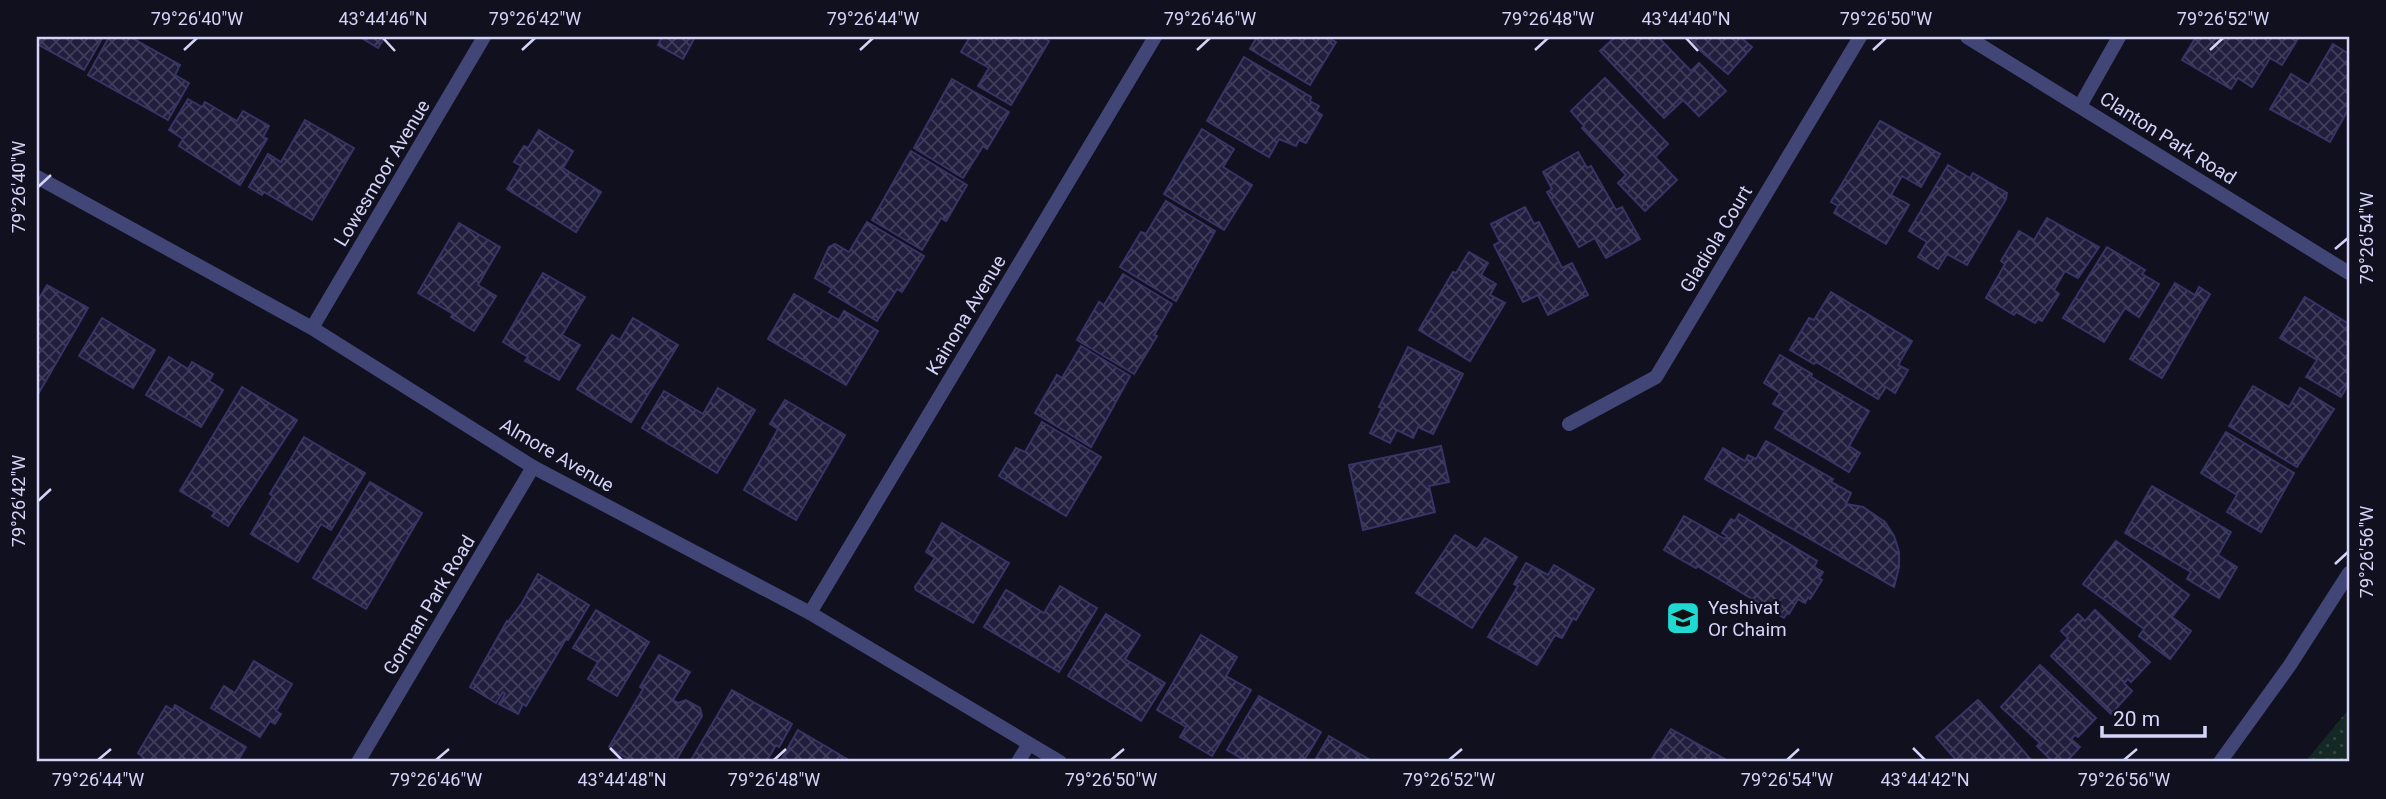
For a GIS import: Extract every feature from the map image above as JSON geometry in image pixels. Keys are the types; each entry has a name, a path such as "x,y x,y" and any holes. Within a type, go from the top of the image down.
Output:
{"street":[{"name":"Lowesmoor Avenue","path":"312,328 484,37"},
{"name":"Kainona Avenue","path":"810,613 1155,37"},
{"name":"Gladiola Court","path":"1569,424 1656,377 1860,37"},
{"name":"Clanton Park Road","path":"1967,37 2349,273"},
{"path":"2080,106 2119,37"},
{"name":"Almore Avenue","path":"37,177 312,328 534,467 810,613 1060,762"},
{"name":"Gorman Park Road","path":"358,762 534,467"},
{"path":"2220,762 2290,665 2349,573"},
{"path":"1018,762 1029,744"}],"green space":[{"path":"2349,709 2349,762 2305,762"}],"building":[{"path":"37,37 103,37 84,70 37,44"},
{"path":"109,37 130,37 180,65 175,75 189,83 168,120 88,75"},
{"path":"360,37 385,37 378,48"},
{"path":"662,37 695,37 683,59 658,45"},
{"path":"970,37 1042,37 1049,41 1011,105 978,86 989,68 961,52"},
{"path":"1257,37 1327,37 1336,42 1310,85 1250,49"},
{"path":"1615,37 1658,37 1691,71 1699,63 1726,91 1699,116 1683,100 1664,118 1600,51"},
{"path":"1684,37 1740,37 1752,47 1728,74"},
{"path":"2196,37 2299,37 2282,65 2270,58 2252,87 2238,78 2231,89 2182,60"},
{"path":"2333,44 2349,54 2349,108 2330,142 2270,109 2291,74 2309,85"},
{"path":"1244,57 1311,97 1310,101 1319,106 1316,111 1322,115 1306,143 1299,140 1296,146 1279,139 1269,157 1207,121"},
{"path":"1605,78 1668,144 1655,157 1677,180 1645,211 1618,183 1626,175 1582,128 1584,126 1571,111"},
{"path":"952,79 1009,112 987,149 983,146 963,178 914,148"},
{"path":"188,99 202,107 205,102 237,121 243,111 269,126 263,137 267,139 240,185 179,146 183,139 169,130"},
{"path":"305,120 354,148 312,220 264,192 262,195 249,187 268,154 281,162"},
{"path":"1880,121 1940,154 1921,187 1902,176 1891,195 1909,205 1886,244 1834,213 1838,206 1831,202"},
{"path":"1202,129 1234,149 1223,167 1252,185 1224,230 1164,194"},
{"path":"539,130 573,151 563,168 601,192 576,232 507,189 521,166 514,162 524,146 528,148"},
{"path":"911,151 967,185 946,221 941,218 922,250 872,220"},
{"path":"1578,152 1587,168 1591,166 1616,210 1622,207 1640,239 1606,258 1595,238 1579,247 1547,192 1552,189 1543,172"},
{"path":"1948,165 1970,178 1973,173 2007,193 1967,265 1947,254 1938,269 1918,257 1927,242 1909,231"},
{"path":"1166,201 1215,231 1176,301 1120,267 1141,232 1146,234"},
{"path":"1525,207 1534,224 1539,222 1562,268 1572,263 1588,295 1548,315 1538,295 1523,302 1494,245 1500,242 1491,224"},
{"path":"2047,218 2099,247 2078,278 2065,271 2054,290 2059,294 2042,321 2038,319 2035,323 2016,312 2014,315 1986,298 2005,264 2001,261 2019,231 2034,240"},
{"path":"867,222 924,256 902,292 897,289 877,321 829,292 832,288 815,278 829,247 835,244 849,252"},
{"path":"459,223 500,247 478,285 496,296 474,331 451,317 453,314 418,293"},
{"path":"2107,247 2145,270 2142,274 2159,284 2139,317 2125,308 2104,342 2063,318"},
{"path":"1469,252 1488,263 1481,275 1496,284 1490,295 1505,303 1470,361 1419,330 1453,272 1456,273"},
{"path":"543,273 585,297 562,335 580,345 559,380 525,361 528,357 503,342"},
{"path":"1123,274 1172,304 1134,374 1077,340 1099,302 1104,305"},
{"path":"2175,283 2195,295 2199,287 2210,294 2162,378 2130,359"},
{"path":"47,285 88,308 37,396 37,302"},
{"path":"1831,292 1912,341 1898,365 1908,370 1895,393 1886,387 1878,399 1816,362 1814,364 1790,350 1809,318 1814,320"},
{"path":"794,294 839,320 844,311 878,331 846,385 768,339"},
{"path":"2305,297 2349,324 2349,383 2341,397 2306,377 2317,360 2280,338"},
{"path":"102,318 155,350 133,388 79,356"},
{"path":"633,318 678,345 631,422 577,389 612,335 620,340"},
{"path":"1081,346 1130,376 1091,447 1035,413 1057,375 1062,378"},
{"path":"1408,347 1463,374 1433,434 1418,427 1413,438 1397,430 1390,443 1370,433 1382,408 1379,407"},
{"path":"1780,355 1812,374 1811,377 1869,411 1849,446 1860,453 1849,472 1775,428 1785,411 1773,404 1780,393 1764,383"},
{"path":"169,357 188,369 192,362 213,374 209,381 223,390 201,427 146,395"},
{"path":"2253,386 2289,407 2300,388 2334,409 2297,467 2229,426"},
{"path":"242,387 297,420 228,526 212,516 215,512 180,491"},
{"path":"718,388 755,410 717,473 642,428 664,391 703,414"},
{"path":"785,400 845,435 796,520 744,490 778,429 770,424"},
{"path":"1042,422 1101,457 1066,516 999,476 1016,448 1025,452"},
{"path":"2226,432 2294,473 2261,532 2227,512 2237,495 2201,473"},
{"path":"304,437 365,473 331,530 321,524 298,562 251,534 273,496 270,494"},
{"path":"1766,441 1833,479 1831,482 1851,493 1846,504 1863,507 1885,522 1894,536 1899,552 1899,567 1894,587 1705,479 1723,448 1745,461 1748,455 1756,459"},
{"path":"1441,446 1449,482 1429,486 1435,512 1363,530 1349,465"},
{"path":"370,482 422,513 366,609 313,578"},
{"path":"2152,486 2231,532 2218,555 2237,567 2219,598 2187,579 2191,572 2125,533"},
{"path":"1739,514 1817,561 1814,567 1823,572 1819,578 1822,580 1810,599 1808,597 1805,603 1798,599 1784,618 1697,566 1696,568 1664,550 1684,516 1725,539 1727,536 1722,533 1731,519 1735,521"},
{"path":"942,523 1009,563 973,623 915,587 935,558 926,552"},
{"path":"1455,535 1477,549 1485,538 1517,557 1472,628 1416,593"},
{"path":"2116,541 2189,595 2172,617 2191,631 2170,659 2139,636 2144,629 2083,584"},
{"path":"1526,563 1548,575 1554,565 1594,589 1576,620 1573,618 1562,638 1555,635 1537,665 1488,637 1518,586 1514,584"},
{"path":"538,574 589,605 526,706 523,704 518,714 499,704 505,694 503,692 496,703 470,687 507,621 522,603"},
{"path":"1060,586 1097,608 1059,672 984,627 1006,590 1044,613"},
{"path":"596,610 649,642 617,696 588,679 598,662 573,648"},
{"path":"2095,610 2150,662 2131,682 2128,679 2124,683 2132,691 2111,714 2051,656 2068,638 2061,631 2078,614 2085,621"},
{"path":"1106,614 1140,635 1125,659 1165,683 1141,721 1068,676"},
{"path":"1201,635 1237,657 1226,676 1251,690 1212,756 1180,737 1186,727 1157,710"},
{"path":"659,655 690,672 673,700 678,703 686,700 700,708 702,716 675,762 633,762 609,747 643,689 640,687"},
{"path":"254,661 292,684 276,711 281,714 275,724 270,721 260,737 211,708 224,686 235,693"},
{"path":"2040,665 2096,718 2078,737 2075,735 2071,739 2080,747 2066,762 2053,762 2037,746 2040,743 2001,707"},
{"path":"732,690 792,724 779,747 776,745 766,762 690,762"},
{"path":"1259,696 1321,732 1303,762 1248,762 1227,750"},
{"path":"1978,700 2033,762 1958,762 1936,737"},
{"path":"175,705 246,747 237,762 142,760 144,758 138,753 166,706 173,710"},
{"path":"1671,729 1730,762 1650,762"},
{"path":"798,730 852,762 780,762"},
{"path":"1329,736 1358,753 1374,762 1314,762"}],"place":[{"name":"Yeshivat Or Chaim","path":"1683,618"}]}
